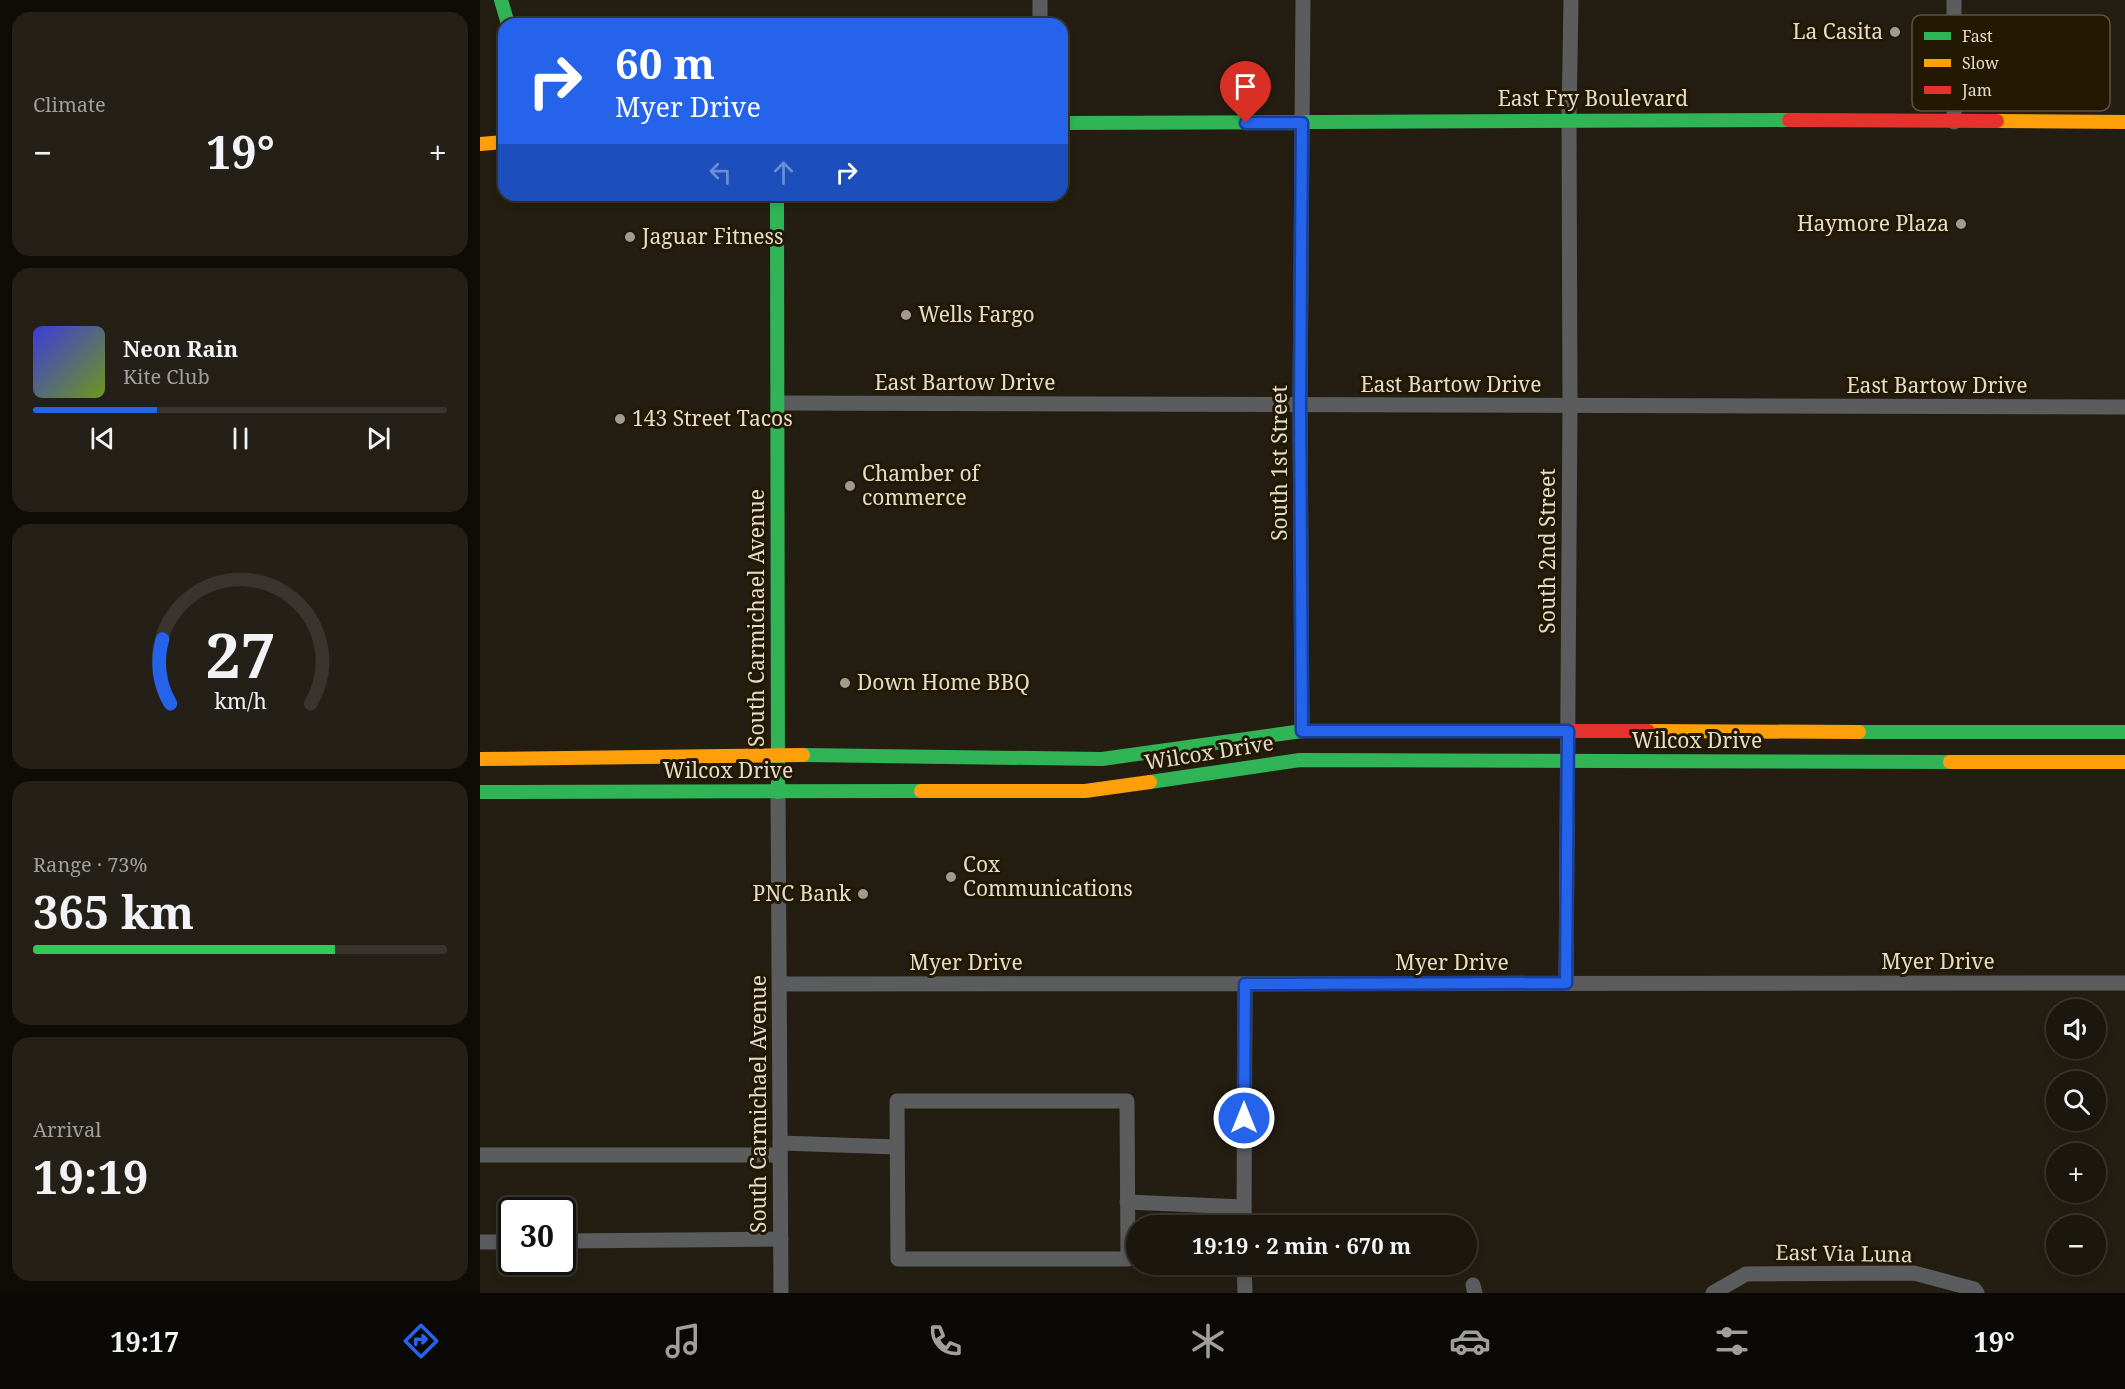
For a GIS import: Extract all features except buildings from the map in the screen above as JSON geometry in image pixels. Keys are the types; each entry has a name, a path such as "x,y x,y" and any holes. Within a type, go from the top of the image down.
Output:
{"street":[{"path":"501,0 506,18"},
{"path":"1040,0 1040,18"},
{"name":"South 1st Street","path":"1302,731 1300,405 1303,0"},
{"name":"South 2nd Street","path":"1566,983 1571,0"},
{"path":"1954,111 1954,122"},
{"name":"East Fry Boulevard","path":"1068,123 1302,123 1569,119 2125,122"},
{"path":"480,144 498,142"},
{"name":"South Carmichael Avenue","path":"777,201 781,1293"},
{"name":"East Bartow Drive","path":"778,403 2125,407"},
{"name":"Wilcox Drive","path":"480,759 779,755 1102,759 1302,731 2125,732"},
{"name":"Wilcox Drive","path":"480,792 1085,791 1300,760 2125,762"},
{"name":"Myer Drive","path":"780,984 2125,983"},
{"path":"1244,1215 1245,984"},
{"path":"897,1101 1127,1101 1127,1202 1128,1258 897,1259 897,1101"},
{"path":"480,1155 897,1147"},
{"path":"1127,1202 1244,1207"},
{"path":"576,1241 781,1239"},
{"path":"480,1242 498,1242"},
{"name":"East Via Luna","path":"1713,1293 1746,1274 1914,1274 1974,1289 1977,1293"},
{"path":"1244,1275 1245,1293"}],"traffic: fast":[{"path":"501,0 506,18"},
{"path":"1068,123 1789,120"},
{"path":"777,201 778,792"},
{"path":"803,755 1102,759 1302,731 1452,731"},
{"path":"1859,732 2125,732"},
{"path":"1150,782 1300,760 1950,762"},
{"path":"480,792 921,791"}],"traffic: slow":[{"path":"1997,121 2125,122"},
{"path":"480,144 498,142"},
{"path":"1648,731 1859,732"},
{"path":"480,759 803,755"},
{"path":"1950,762 2125,762"},
{"path":"921,791 1085,791 1150,782"}],"traffic: jam":[{"path":"1789,120 1997,121"},
{"path":"1452,731 1648,731"}],"place":[{"name":"La Casita","path":"1895,32"},
{"name":"Haymore Plaza","path":"1961,224"},
{"name":"Jaguar Fitness","path":"630,237"},
{"name":"Wells Fargo","path":"906,315"},
{"name":"143 Street Tacos","path":"620,419"},
{"name":"Chamber of commerce","path":"850,486"},
{"name":"Down Home BBQ","path":"845,683"},
{"name":"Cox Communications","path":"951,877"},
{"name":"PNC Bank","path":"863,894"}],"route":[{"path":"1244,1118 1245,984 1566,983 1568,731 1302,731 1300,405 1302,123 1246,123"}]}
